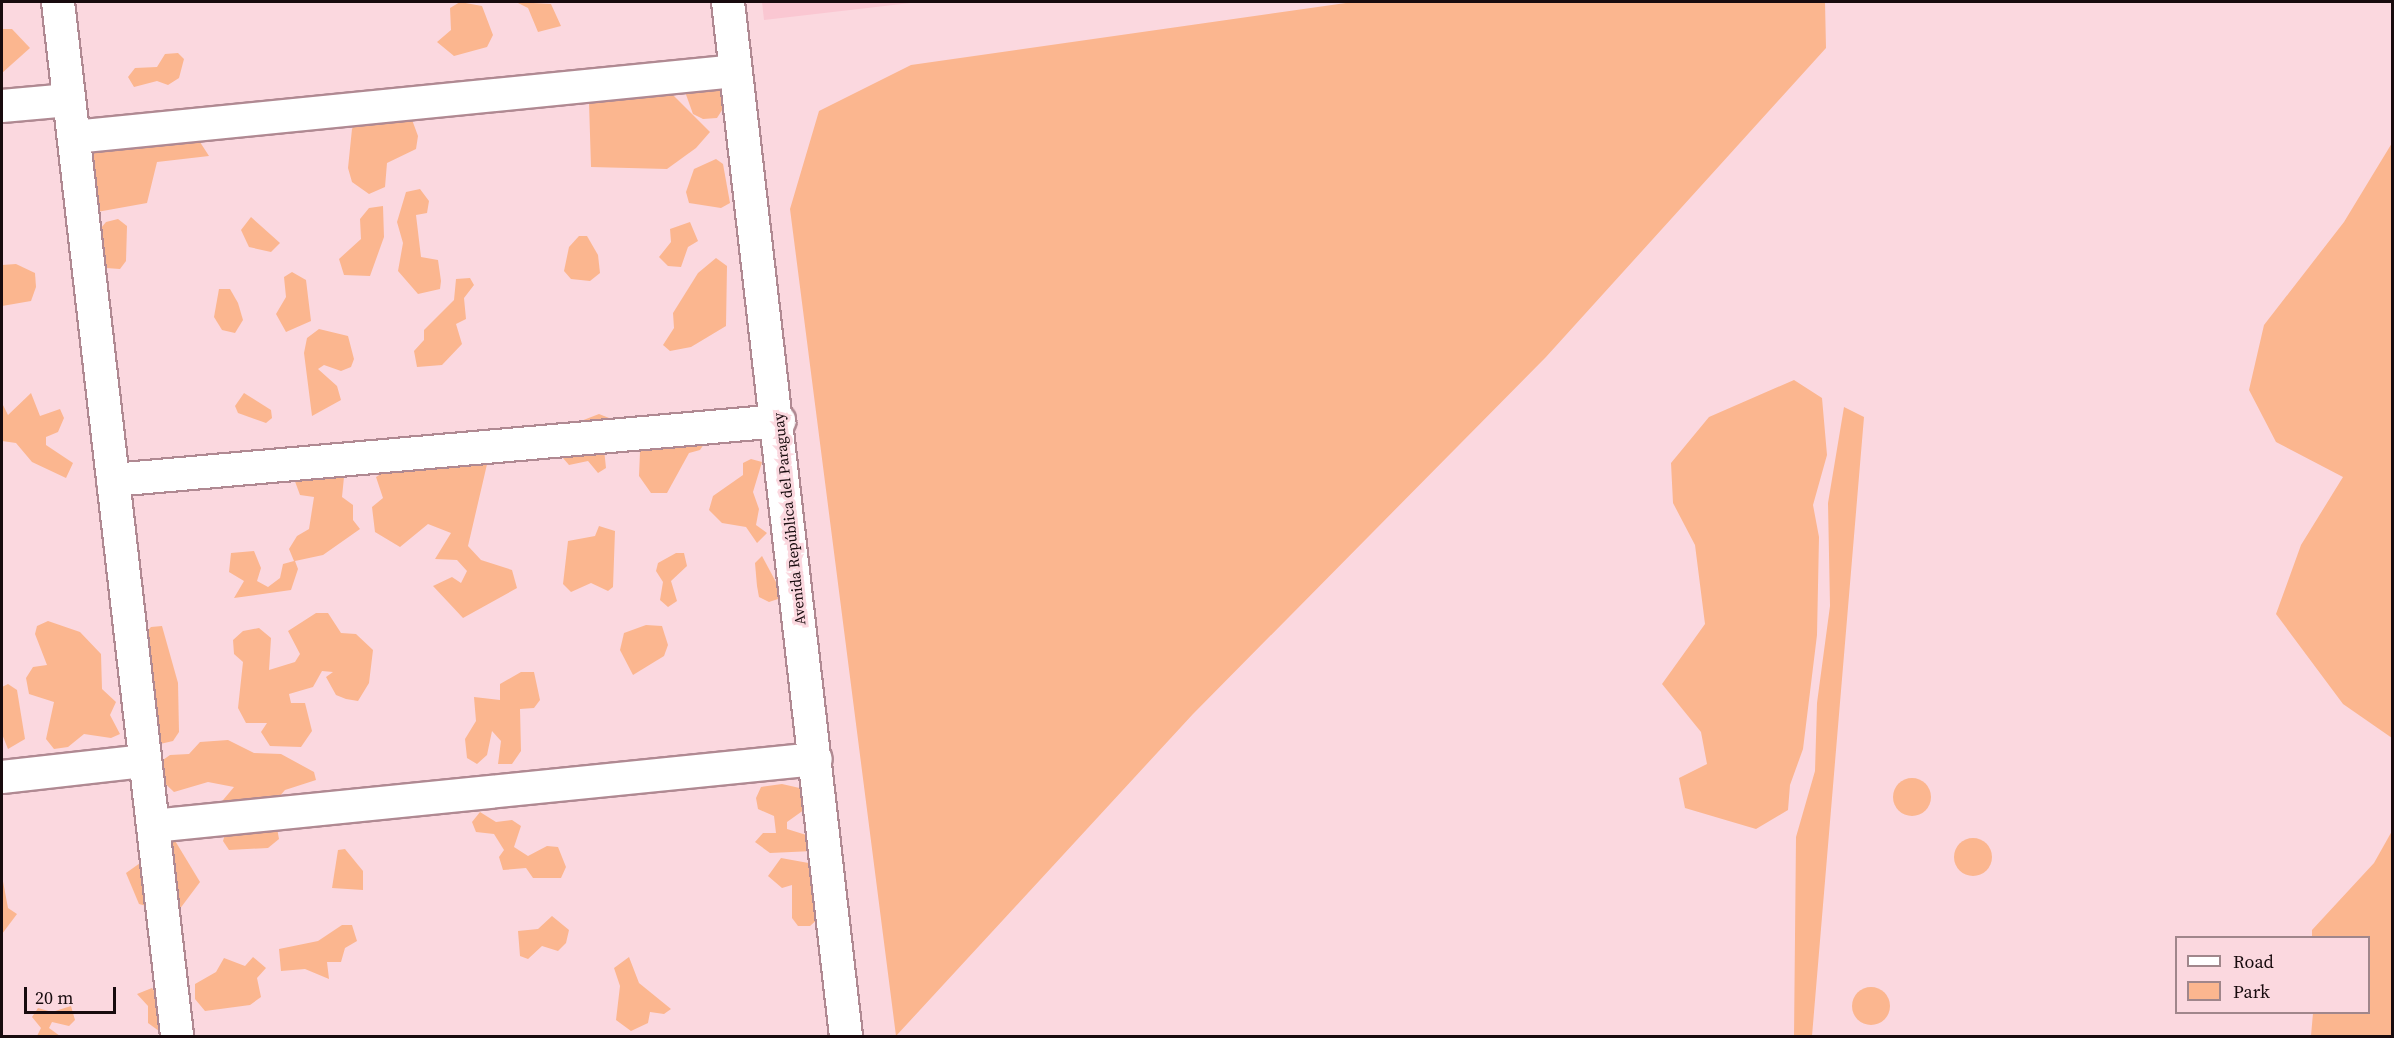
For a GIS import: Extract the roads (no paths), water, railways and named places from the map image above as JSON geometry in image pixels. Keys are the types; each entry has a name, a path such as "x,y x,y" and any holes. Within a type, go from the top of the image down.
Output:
{"street":[{"path":"58,2 177,1036"},
{"name":"Avenida República del Paraguay","path":"728,2 779,421 846,1036"},
{"path":"74,137 735,71"},
{"path":"2,106 69,100"},
{"path":"113,480 779,421"},
{"path":"153,826 816,759"},
{"path":"2,777 145,761"}]}
